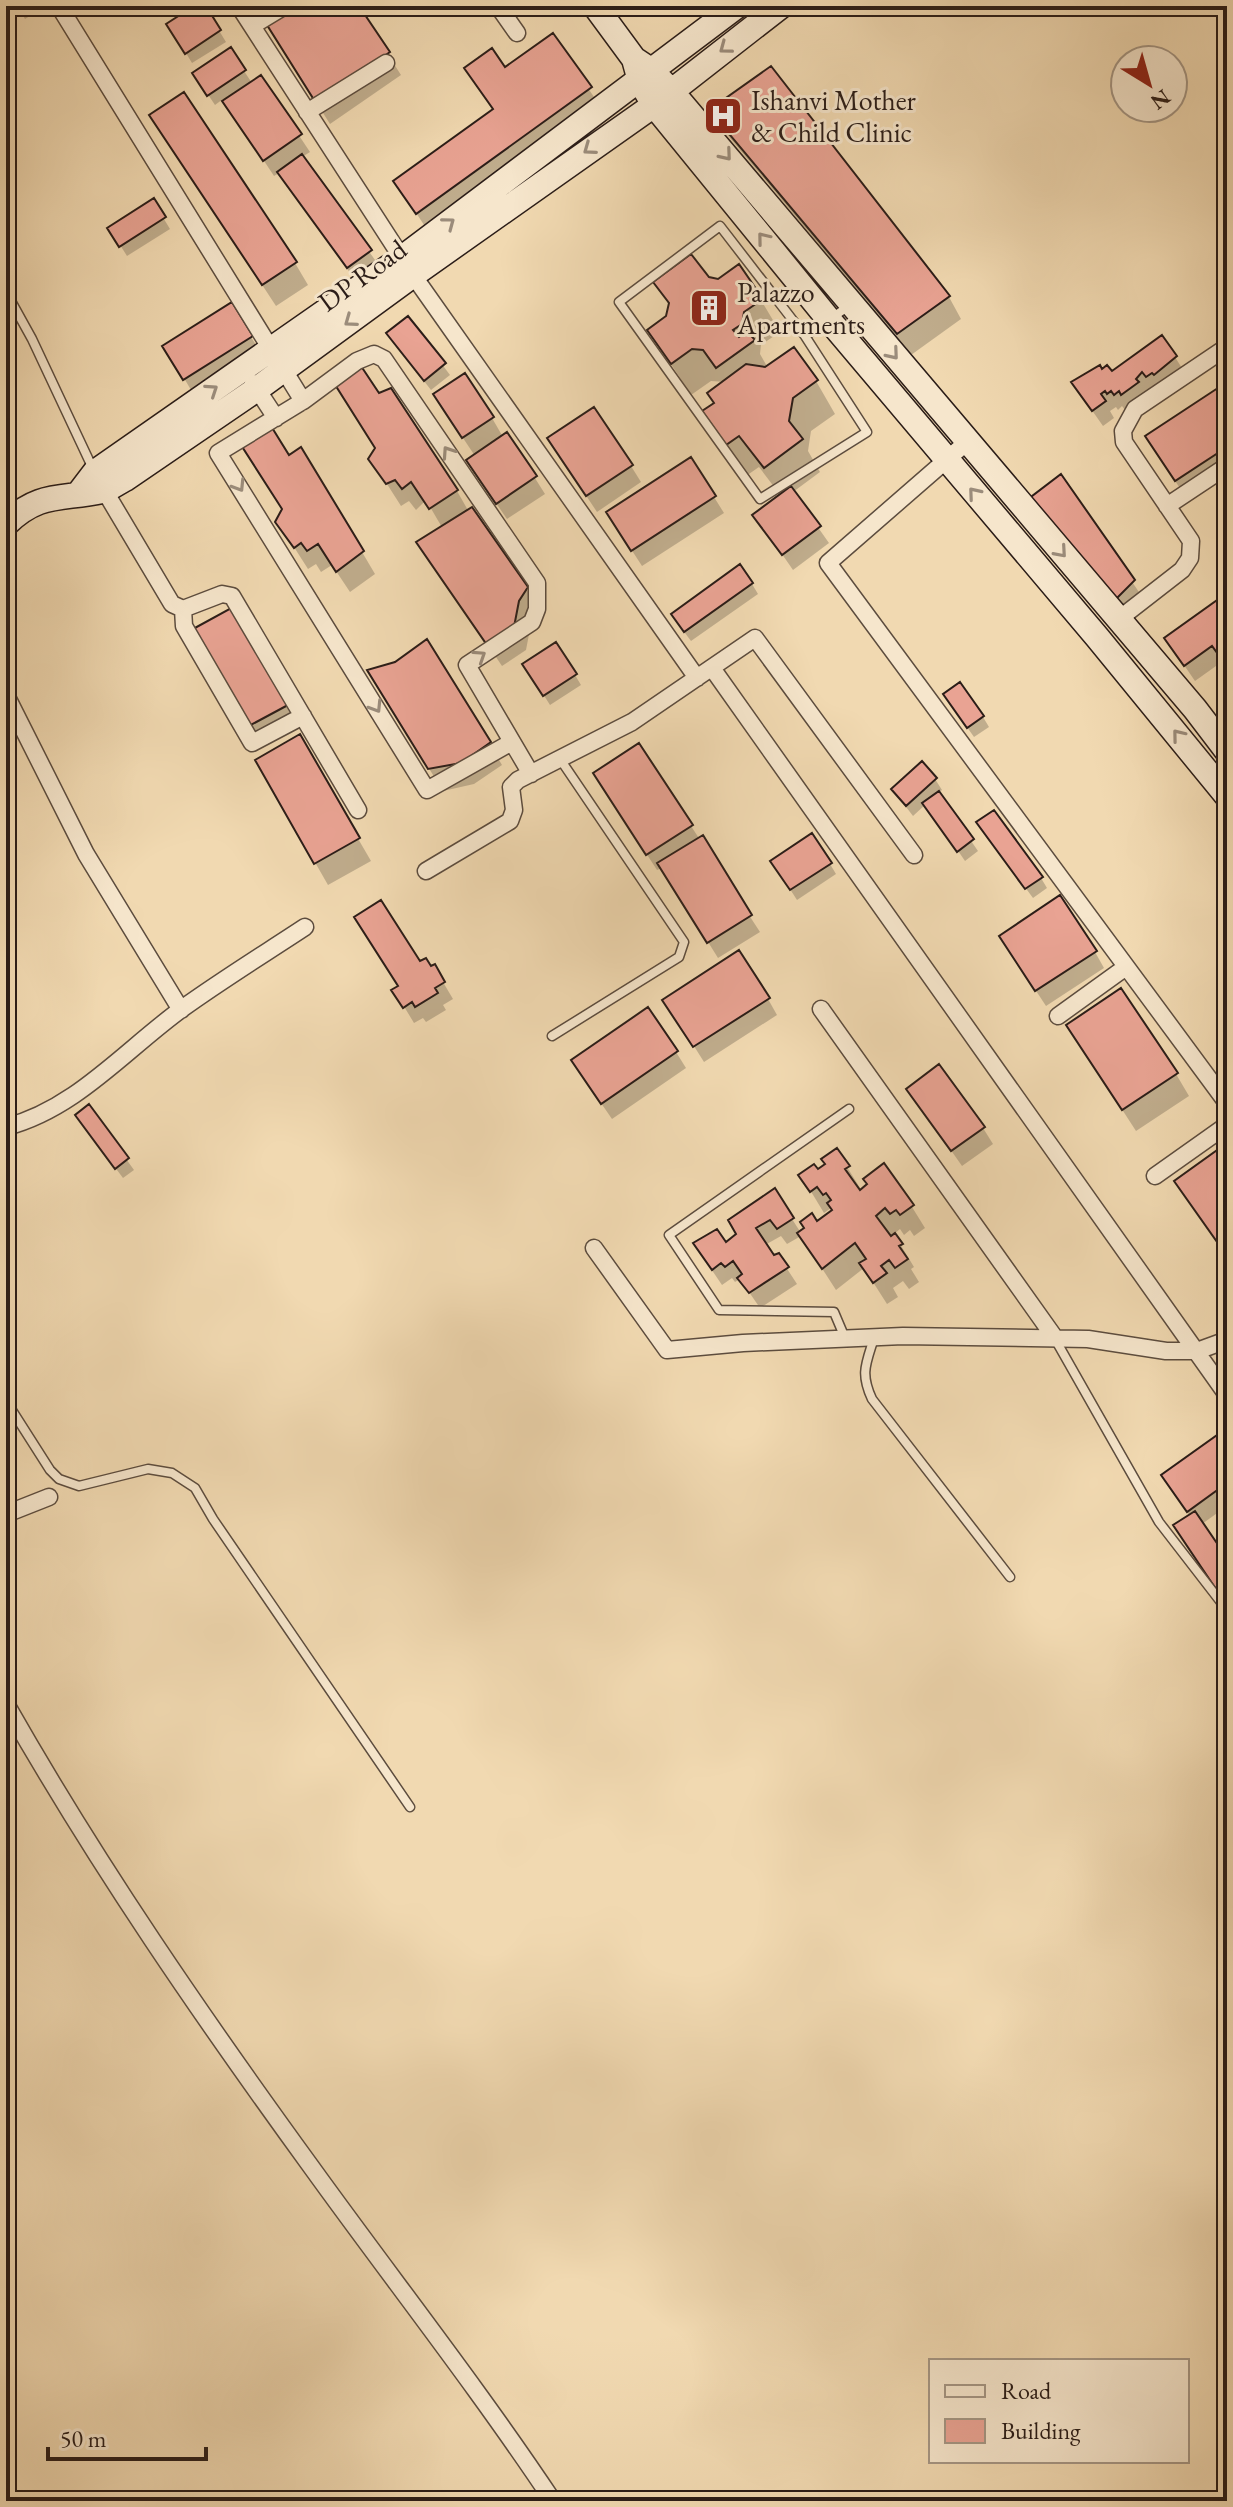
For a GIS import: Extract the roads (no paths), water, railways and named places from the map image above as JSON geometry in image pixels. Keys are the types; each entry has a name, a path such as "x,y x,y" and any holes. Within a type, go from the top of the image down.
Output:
{"street":[{"path":"59,6 303,401"},
{"path":"239,6 289,65 312,109"},
{"path":"256,23 285,6"},
{"path":"498,6 517,33"},
{"path":"595,6 830,321 1227,796"},
{"name":"DP Road","path":"407,267 642,70 737,6"},
{"name":"DP Road","path":"6,524 36,502 79,493 99,481 407,267 662,98 781,6"},
{"path":"256,23 407,267 697,678"},
{"path":"312,109 386,63"},
{"path":"662,98 851,304 1227,751"},
{"path":"1119,619 1182,570 1190,558 1191,541 1124,442 1123,431 1135,409 1227,347"},
{"path":"512,742 427,790 218,453 303,401 357,361 374,354 384,359 537,583 537,609 532,622 467,665 531,774"},
{"path":"250,379 276,418"},
{"path":"967,442 828,563 1227,1103"},
{"path":"1167,506 1227,466"},
{"path":"99,481 172,604 183,609 222,594 232,596 358,810"},
{"path":"183,609 184,626 252,743 303,716"},
{"path":"426,871 510,821 514,810 511,787 518,780 632,722 755,638 914,855"},
{"path":"712,668 1227,1395"},
{"path":"6,695 86,854 181,1010"},
{"path":"6,1127 27,1121 74,1095 181,1010 305,927"},
{"path":"1058,1016 1126,967"},
{"path":"821,1009 1055,1338"},
{"path":"1155,1176 1227,1125"},
{"path":"594,1248 667,1350 874,1337 1088,1339 1166,1351 1197,1351 1227,1340"},
{"path":"6,1514 49,1497"},
{"path":"6,1704 128,1905 238,2066 458,2363 553,2501"}],"lane":[{"path":"720,226 805,336 867,432 760,499 619,302 720,226"},
{"path":"6,292 32,339 99,481"},
{"path":"805,336 851,304"},
{"path":"552,1036 679,957 684,942 560,759"},
{"path":"845,1338 834,1312 719,1310 669,1235 849,1109"},
{"path":"874,1337 863,1371 864,1383 872,1399 1010,1577"},
{"path":"1055,1338 1159,1522 1227,1610"},
{"path":"6,1401 59,1479 79,1486 148,1469 172,1473 195,1488 410,1807"}],"place":[{"name":"Ishanvi Mother & Child Clinic","path":"723,116"},
{"name":"Palazzo Apartments","path":"709,308"}]}
